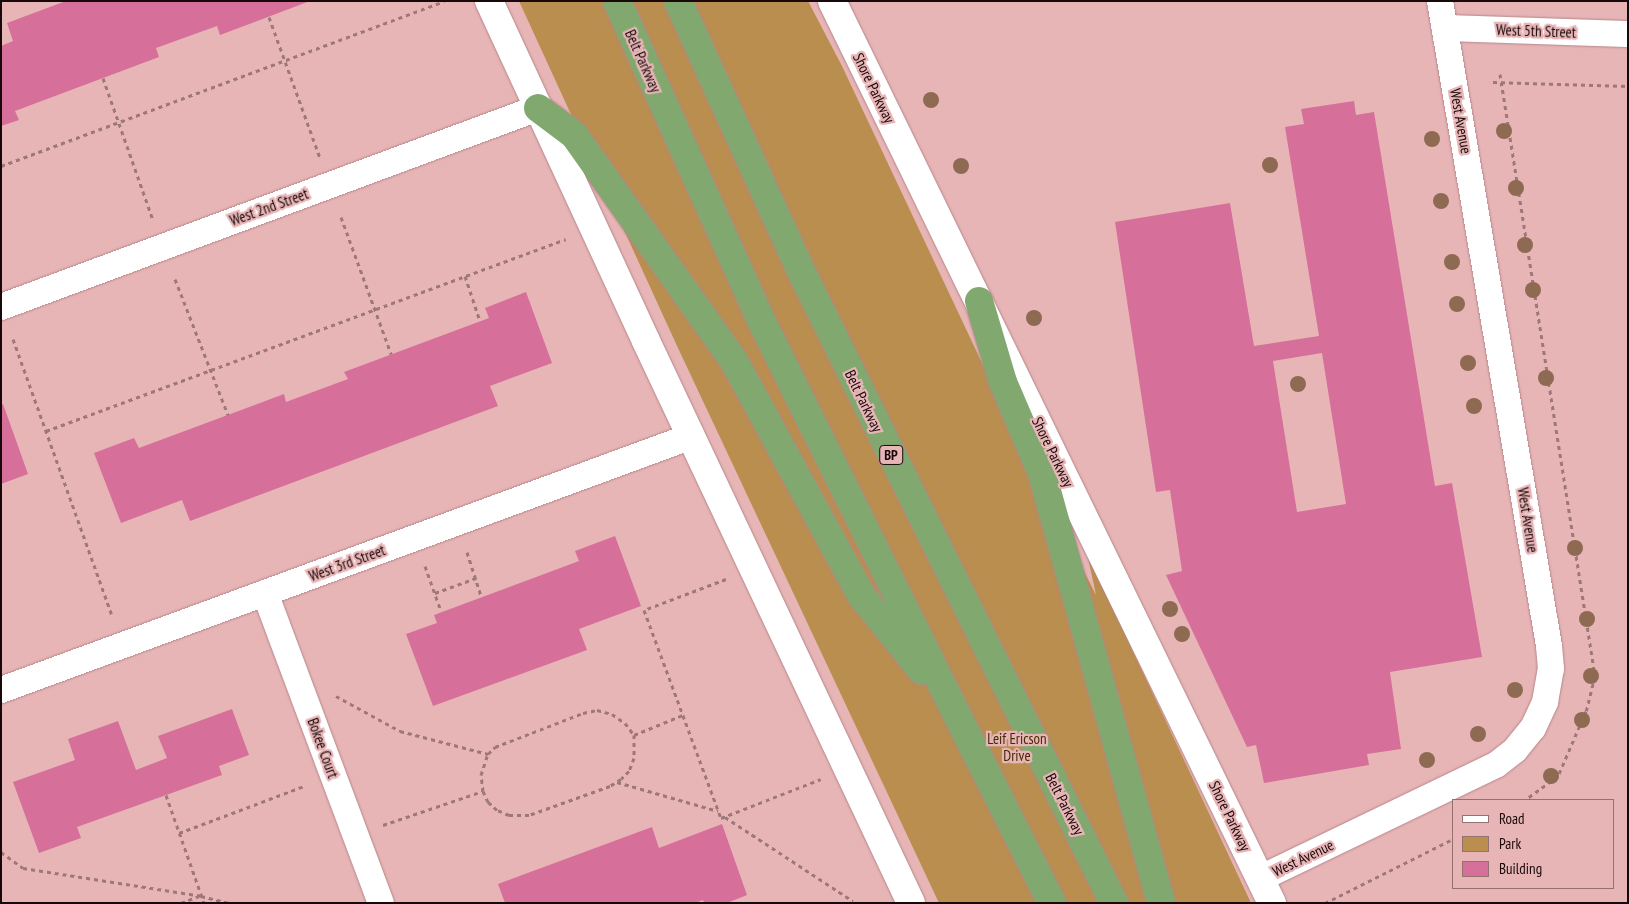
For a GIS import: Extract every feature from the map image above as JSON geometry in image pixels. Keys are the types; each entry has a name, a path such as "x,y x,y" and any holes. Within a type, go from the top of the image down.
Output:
{"highway":[{"name":"Belt Parkway","path":"617,1 760,318 1052,903"},
{"name":"Belt Parkway","path":"678,1 804,277 1114,903"},
{"path":"538,108 574,135 734,360 861,595 956,714"},
{"path":"979,301 1004,382 1042,473 1161,903"}],"main road":[{"path":"489,1 911,903"},
{"name":"Shore Parkway","path":"832,1 1272,903"}],"street":[{"name":"West Avenue","path":"1261,878 1496,765 1515,750 1533,728 1545,702 1551,669 1549,646 1440,1"},
{"name":"West 5th Street","path":"1445,28 1628,34"},
{"name":"West 2nd Street","path":"1,306 538,108"},
{"name":"West 3rd Street","path":"1,690 692,436"},
{"name":"Bokee Court","path":"265,593 381,903"}],"path":[{"path":"1,166 444,1"},
{"path":"268,17 320,159"},
{"path":"1500,74 1595,676 1586,711 1558,776 1526,799"},
{"path":"103,78 153,220"},
{"path":"1493,82 1628,86"},
{"path":"341,217 391,354"},
{"path":"46,431 569,238"},
{"path":"465,276 480,321"},
{"path":"175,279 228,415"},
{"path":"13,339 112,616"},
{"path":"467,552 481,596"},
{"path":"425,566 441,611"},
{"path":"435,593 476,578"},
{"path":"729,578 644,610 718,811 721,818 725,817 853,901"},
{"path":"336,696 400,731 488,754"},
{"path":"596,710 612,714 626,723 634,736 634,758 628,771 616,782 529,815 518,817 497,810 488,802 483,791 481,775 488,754 495,746 583,713 596,710"},
{"path":"634,736 683,715"},
{"path":"725,817 823,778"},
{"path":"616,782 718,811"},
{"path":"179,833 304,786"},
{"path":"383,826 483,791"},
{"path":"166,795 204,903"},
{"path":"1325,903 1452,840"},
{"path":"1,852 23,868 201,896 230,903"},
{"path":"181,903 201,896"}],"green space":[{"name":"Leif Ericson Drive","path":"519,1 808,1 842,66 1024,452 1096,595 1087,553 1251,903 939,903 678,348"}],"building":[{"path":"66,1 310,1 220,35 217,26 156,48 159,57 15,111 19,120 1,126 1,46 13,41 7,23"},
{"path":"1354,101 1356,115 1374,112 1435,486 1452,483 1482,657 1390,672 1401,749 1367,754 1369,765 1264,783 1256,745 1247,747 1166,575 1182,571 1170,490 1156,492 1115,222 1230,203 1254,346 1319,336 1285,127 1304,124 1301,109","holes":["1322,353 1346,504 1297,512 1273,361"]},
{"path":"526,292 552,363 490,386 498,406 190,521 182,500 121,523 94,453 134,438 139,448 284,394 286,402 348,379 344,372 489,318 485,308"},
{"path":"3,404 28,474 1,484 1,405"},
{"path":"615,536 641,606 579,629 587,650 433,706 406,634 437,623 434,615 579,561 575,551"},
{"path":"232,709 249,755 219,766 222,775 77,827 81,838 39,853 13,782 75,760 68,739 118,721 136,770 167,758 158,736"},
{"path":"722,824 747,895 727,903 704,903 703,900 695,903 505,903 498,884 652,827 659,848"}]}
